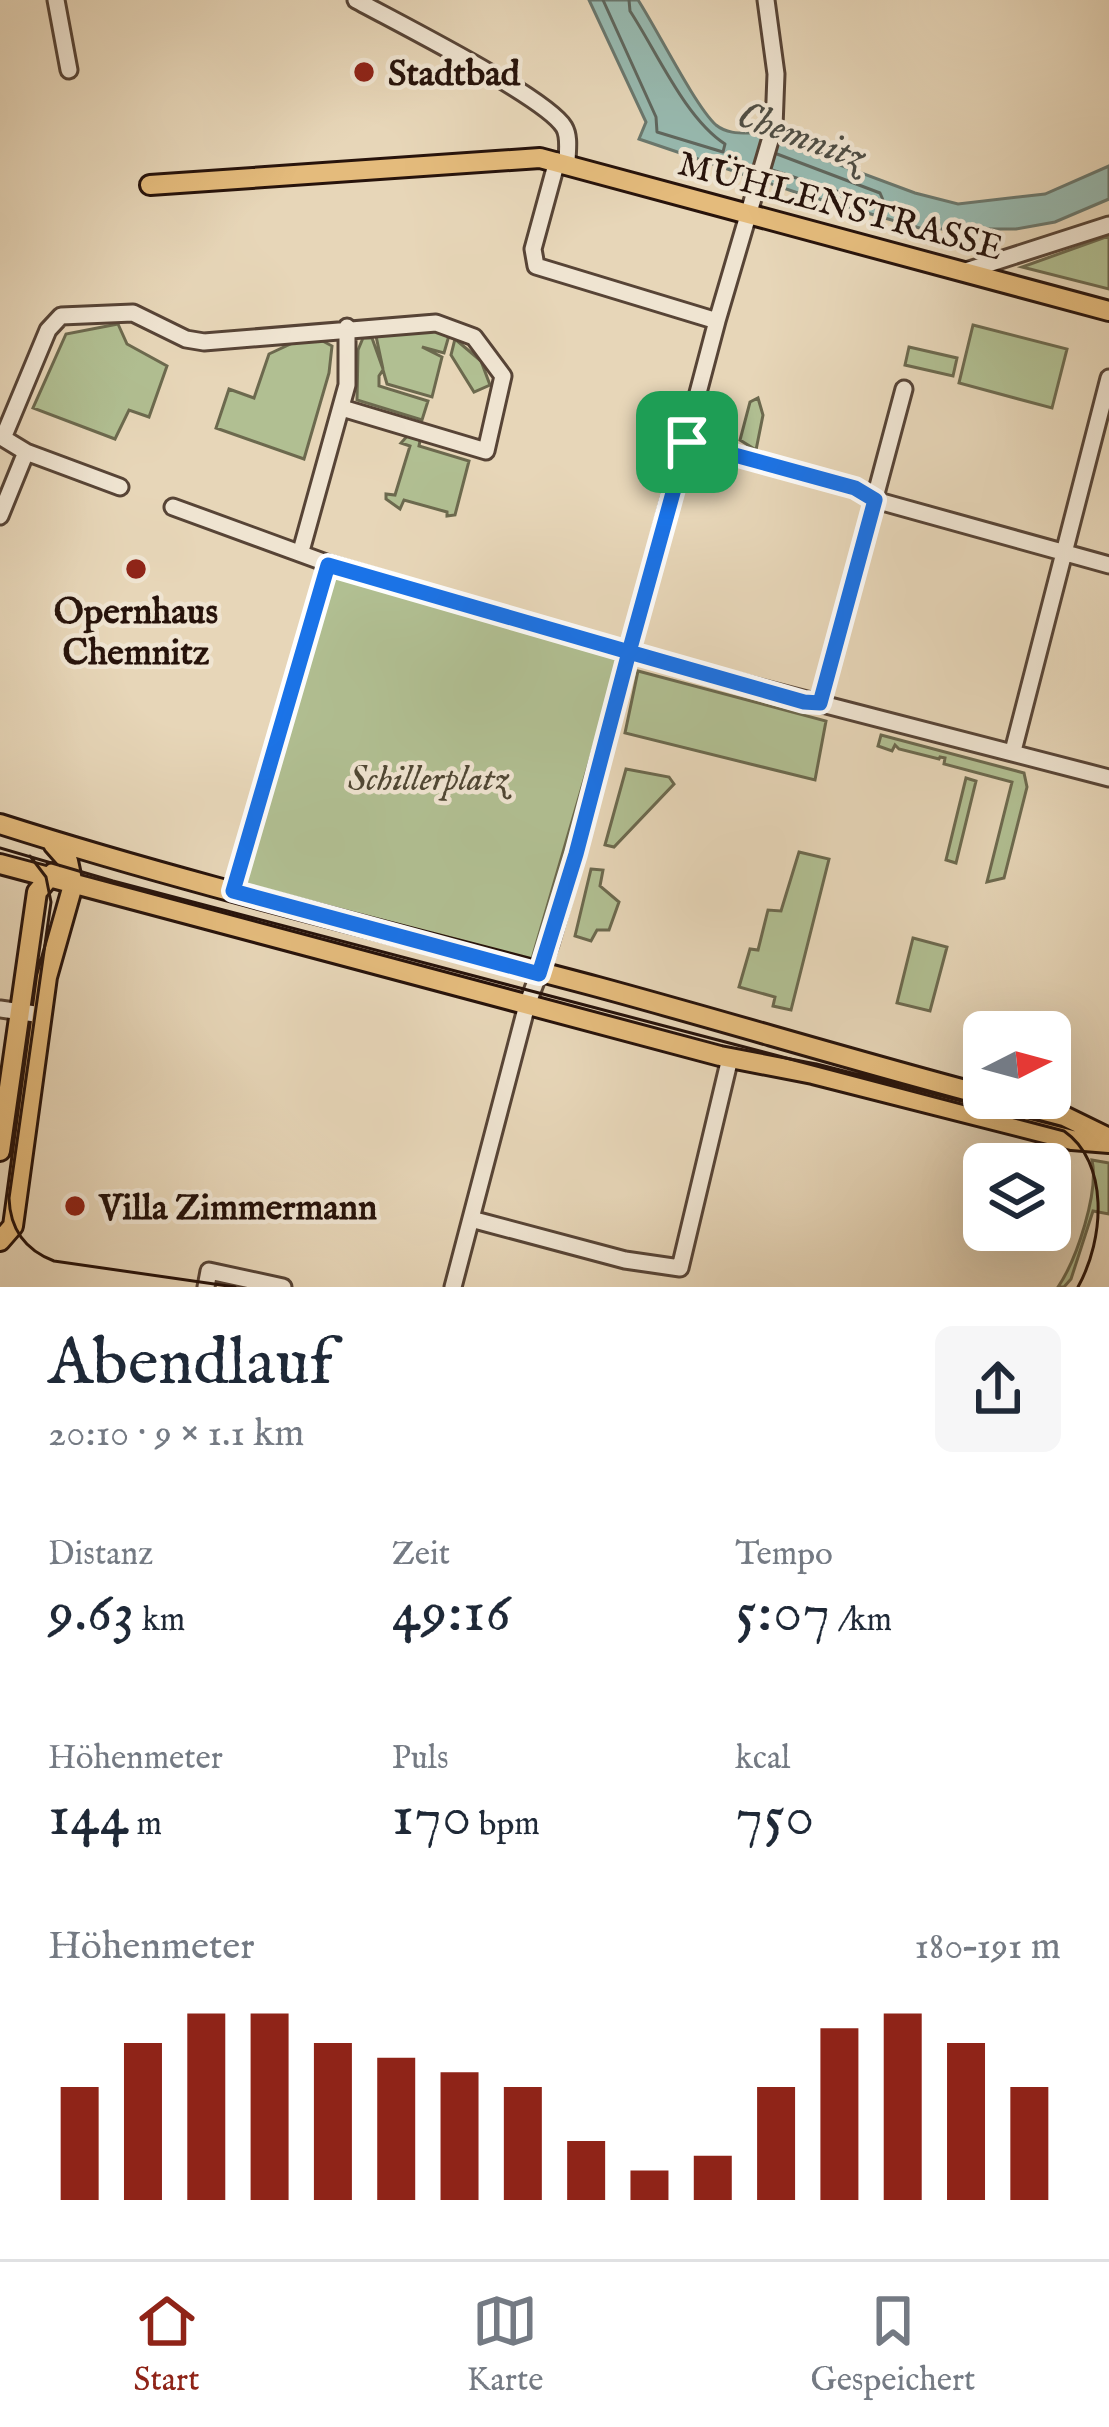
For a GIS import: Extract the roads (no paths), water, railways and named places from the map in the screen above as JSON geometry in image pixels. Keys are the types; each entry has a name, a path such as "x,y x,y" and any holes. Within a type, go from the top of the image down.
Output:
{"main road":[{"name":"MÜHLENSTRASSE","path":"150,185 524,159 562,162 1109,311"},
{"path":"0,824 115,860 963,1089"},
{"path":"0,1241 13,1226 47,977 71,875 58,847 40,837"},
{"path":"71,875 94,859 115,860"},
{"path":"0,863 46,877 71,875 730,1058 813,1074 1072,1140 1109,1140"},
{"path":"0,1150 37,892 46,877"},
{"path":"1070,1119 1109,1140"}],"street":[{"path":"56,0 69,70"},
{"path":"356,0 481,68 553,115 568,134 532,249 536,266 717,320"},
{"path":"450,1283 527,1005 572,869 717,320 774,127 776,74 766,0"},
{"path":"966,271 1109,225"},
{"path":"121,488 3,439 47,330 61,316 133,313 187,339 204,342 436,322 474,337 503,376 485,451 342,408"},
{"path":"302,551 342,408 349,362 347,327"},
{"path":"1013,751 1109,378"},
{"path":"820,703 904,389"},
{"path":"687,442 1109,565"},
{"path":"0,515 26,452"},
{"path":"173,507 302,551 328,565 804,702 1109,778"},
{"path":"233,891 328,565"},
{"path":"0,1010 42,1015"},
{"path":"471,1219 626,1260 680,1268 730,1058"},
{"path":"208,1279 283,1287"}],"water":[{"path":"589,0 638,0 698,102 725,130 754,133 915,193 958,204 1045,194 1109,166 1109,199 1055,222 1016,229 923,229 639,139 646,122"}],"tram line":[{"path":"0,848 1064,1131 1089,1162 1098,1202 1094,1246 1078,1287"},
{"path":"30,856 46,877 51,902 9,1198 16,1229 27,1245 54,1261 235,1287"}],"place":[{"name":"Stadtbad","path":"364,72"},
{"name":"Opernhaus Chemnitz","path":"136,569"},
{"name":"Villa Zimmermann","path":"75,1206"}],"water label":[{"name":"Chemnitz","path":"802,134"}],"park label":[{"name":"Schillerplatz","path":"428,777"}]}
